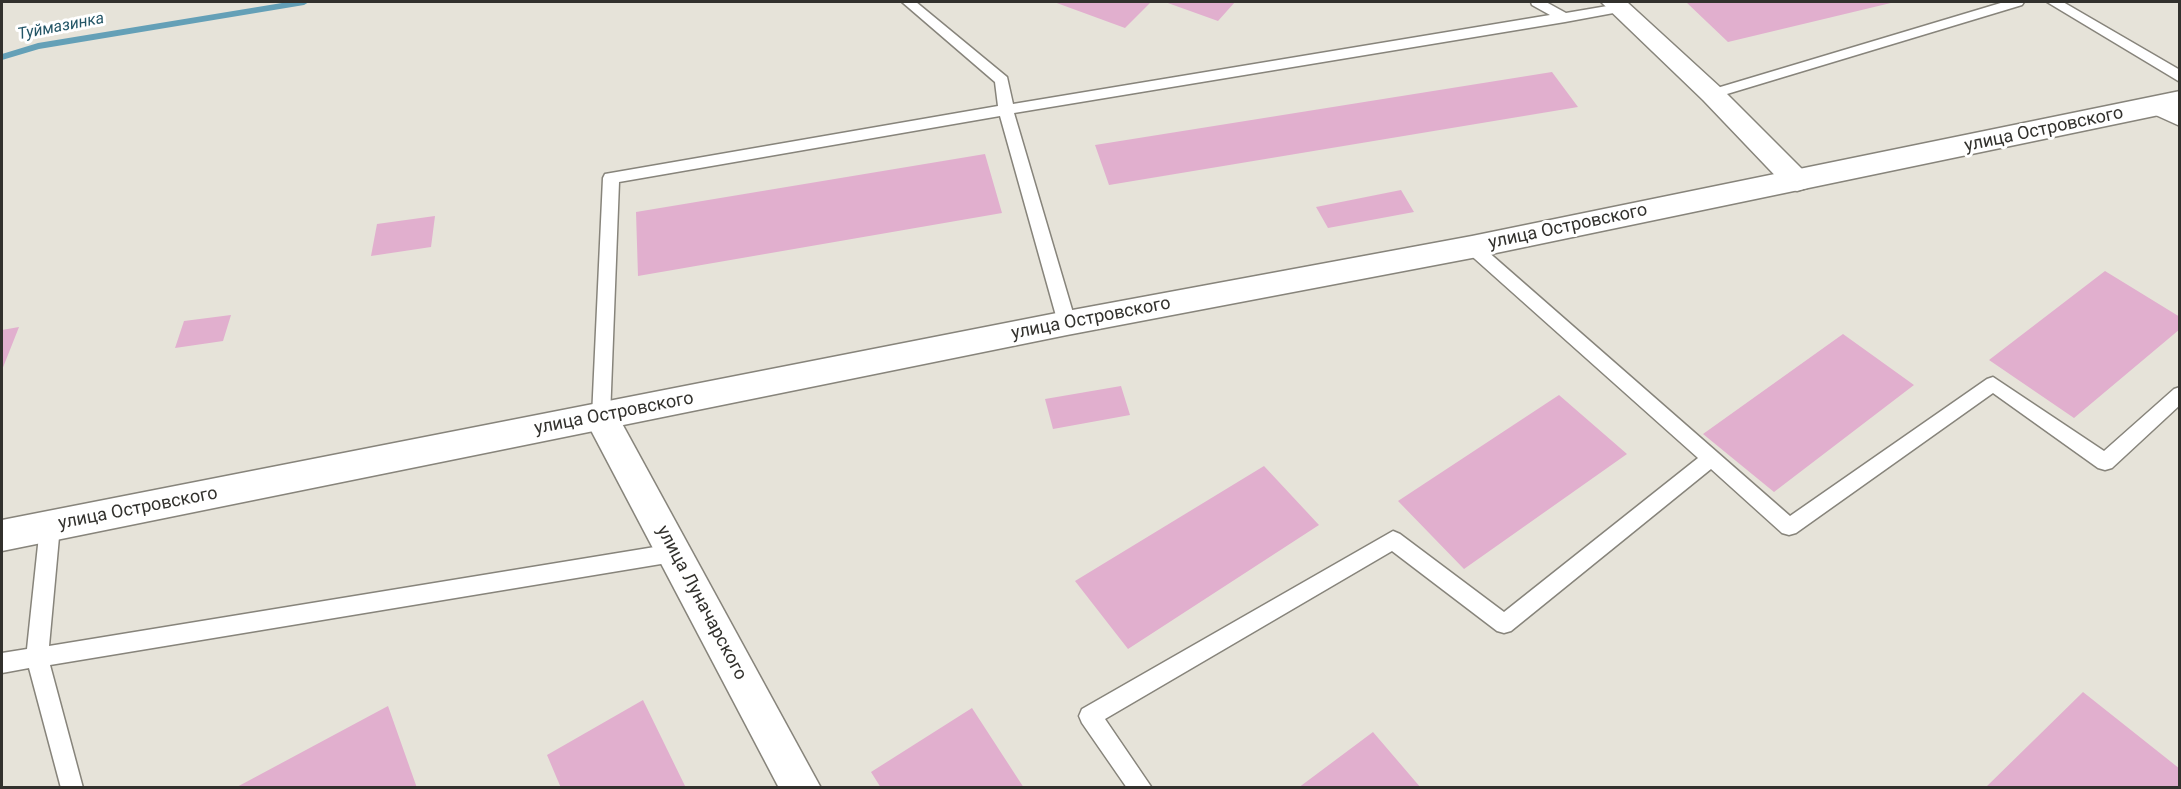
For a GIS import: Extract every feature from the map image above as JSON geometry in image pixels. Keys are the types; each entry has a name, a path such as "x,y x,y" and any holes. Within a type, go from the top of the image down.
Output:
{"main road":[{"path":"1616,5 1712,94 1797,181"},
{"name":"улица Островского","path":"2,536 1067,323 1472,247 2173,108"},
{"name":"улица Луначарского","path":"600,417 801,788"}],"lane":[{"path":"908,2 1002,80 1006,110 1067,323"},
{"path":"1538,2 1565,18"},
{"path":"1712,94 2017,2"},
{"path":"2054,2 2180,77"},
{"path":"600,417 611,178 1565,18 1616,5"},
{"path":"1472,247 1789,527 1993,384 2105,462 2180,394"},
{"path":"1141,788 1090,716 1382,546 1393,540 1504,624 1710,459"},
{"path":"50,526 37,657 72,788"},
{"path":"2,663 674,553"}],"building":[{"path":"1054,2 1151,2 1125,28"},
{"path":"1165,2 1235,2 1218,21"},
{"path":"1686,2 1895,2 1728,42"},
{"path":"1552,72 1578,107 1109,185 1095,145"},
{"path":"985,154 1002,213 638,276 636,212"},
{"path":"1401,190 1414,212 1328,228 1316,207"},
{"path":"435,216 431,247 371,256 377,224"},
{"path":"2105,271 2180,317 2180,329 2074,418 1989,360"},
{"path":"231,315 223,341 175,348 184,321"},
{"path":"19,327 2,370 2,330"},
{"path":"1843,334 1914,385 1774,492 1703,434"},
{"path":"1121,386 1130,415 1053,429 1045,399"},
{"path":"1559,395 1627,454 1464,569 1398,501"},
{"path":"1264,466 1319,525 1128,649 1075,581"},
{"path":"2083,692 2180,769 2180,788 1985,788"},
{"path":"643,700 686,788 561,788 547,755"},
{"path":"388,706 417,788 235,788"},
{"path":"972,708 1024,788 881,788 871,772"},
{"path":"1373,732 1421,788 1298,788"}],"waterway":[{"name":"Туймазинка","path":"2,57 38,46 304,2"}]}
